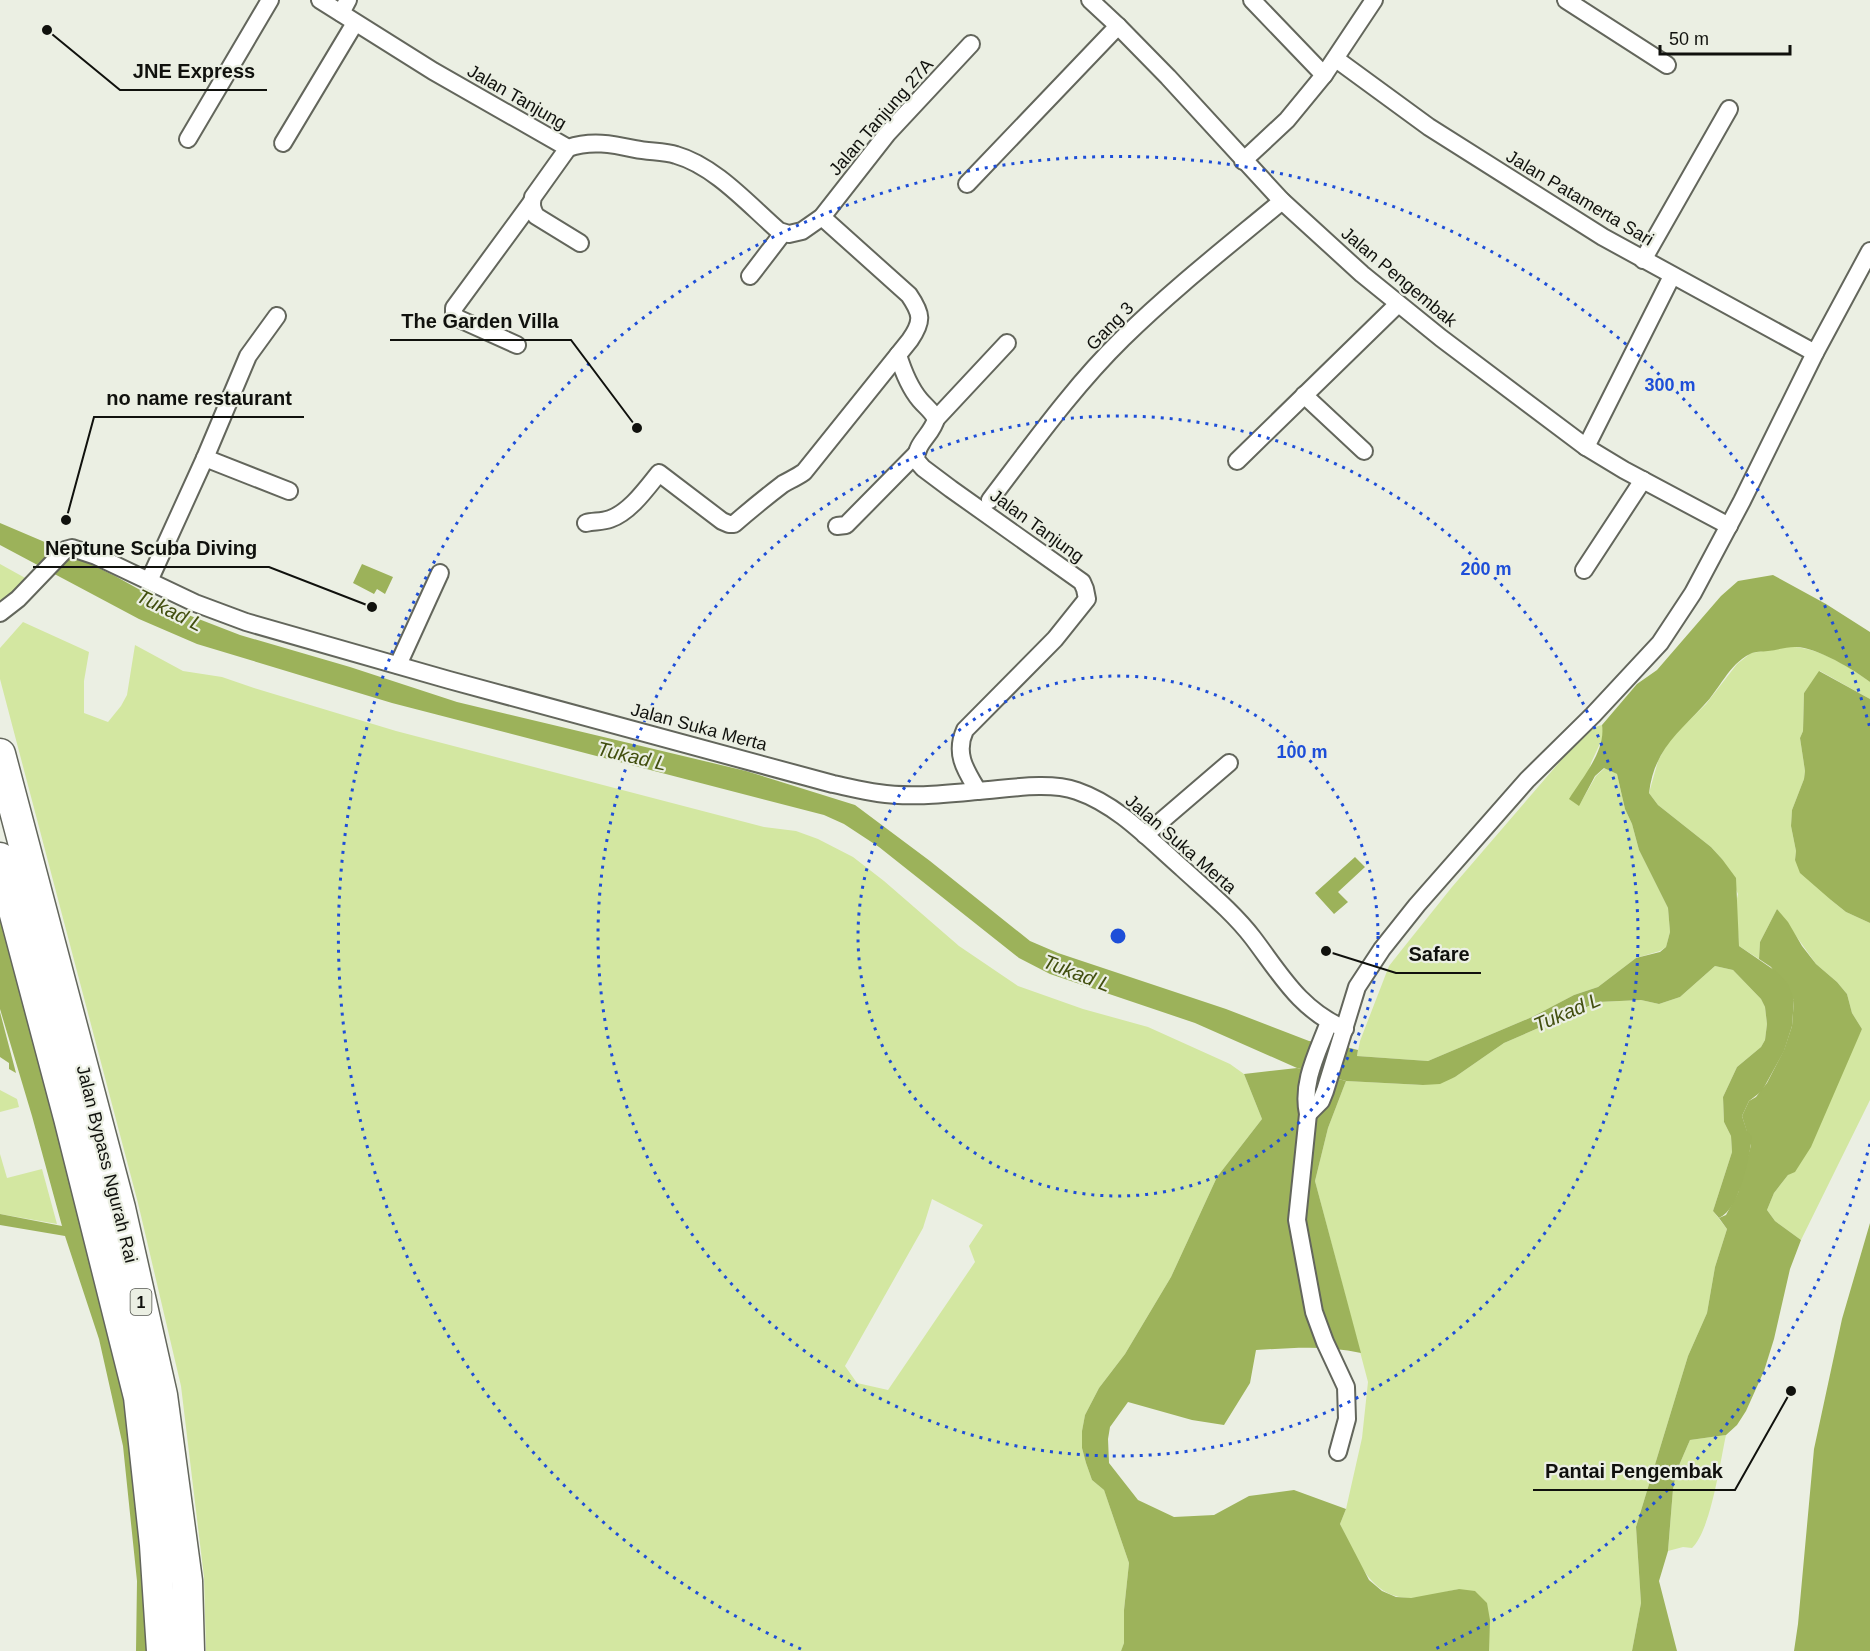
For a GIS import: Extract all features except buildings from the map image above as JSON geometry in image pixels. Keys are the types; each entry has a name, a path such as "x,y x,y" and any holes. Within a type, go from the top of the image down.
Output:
{"highway":[{"name":"Jalan Bypass Ngurah Rai","path":"0,754 42,964 139,1397 155,1545 162,1651"},
{"name":"Jalan Bypass Ngurah Rai","path":"0,858 42,964 120,1208 162,1395 187,1581 189,1651"}],"street":[{"path":"188,139 270,0"},
{"name":"Jalan Tanjung","path":"320,0 344,7 355,22 442,76 568,148 582,143 601,143 675,154 693,161 729,186 783,233"},
{"name":"Jalan Pengembak","path":"1090,0 1168,77 1282,201 1362,274 1441,338 1586,447 1729,526"},
{"path":"1252,0 1324,75"},
{"path":"1243,161 1287,120 1324,75 1374,0"},
{"path":"1566,0 1667,64"},
{"path":"283,143 355,22"},
{"path":"967,184 1118,26"},
{"name":"Jalan Tanjung 27A","path":"822,217 887,134 971,44"},
{"name":"Jalan Patamerta Sari","path":"1336,59 1429,127 1603,237 1815,353"},
{"path":"1643,260 1729,109"},
{"path":"517,345 457,318 454,308 531,204 533,197 568,148"},
{"name":"Gang 3","path":"990,500 1070,397 1121,339 1175,289 1282,201"},
{"path":"531,204 536,216 580,243"},
{"path":"585,522 610,519 620,513 643,492 659,473 729,525 734,525 773,492 804,472 898,355 916,330 920,318 918,308 909,294 822,217 802,231 783,233 750,276"},
{"path":"1308,1114 1320,1101 1328,1082 1357,987 1382,950 1417,905 1527,780 1593,715 1660,643 1693,593 1815,353 1870,251"},
{"path":"1586,447 1672,276"},
{"path":"1236,461 1398,303"},
{"path":"149,581 248,356 278,316"},
{"path":"837,526 846,525 916,454 919,446 935,425 936,419 1007,343"},
{"path":"898,355 913,390 936,419"},
{"path":"1304,395 1364,451"},
{"name":"Jalan Tanjung","path":"916,454 916,460 923,468 1082,582 1086,589 1087,599 1072,620 966,730 961,740 960,751 966,770 978,791"},
{"path":"205,458 290,491"},
{"path":"1584,570 1643,480"},
{"name":"Jalan Suka Merta","path":"0,613 18,599 65,550 72,548 96,555 195,603 246,622 449,680 858,789 879,794 1029,787 1062,788 1076,791 1108,806 1145,835 1223,905 1252,937 1282,979 1326,1030 1343,1035"},
{"path":"398,665 440,573"},
{"path":"1145,835 1229,763"},
{"path":"1326,1030 1306,1087 1305,1102 1308,1114 1297,1220 1314,1312 1346,1387 1347,1419 1338,1452"}],"shaded area":[{"path":"0,564 27,579 0,602"},
{"path":"23,622 89,652 84,681 84,713 108,722 127,695 135,645 183,671 222,677 396,731 764,827 796,831 818,839 853,857 959,946 1018,986 1083,1009 1148,1027 1230,1064 1244,1074 1262,1119 1217,1177 1171,1277 1125,1354 1099,1388 1085,1415 1082,1448 1086,1463 1092,1480 1104,1490 1129,1563 1124,1610 1124,1643 1121,1651 206,1651 204,1577 181,1386 138,1203 0,679 0,648","holes":["932,1199 983,1225 969,1246 975,1262 888,1390 857,1383 845,1366 923,1228"]},
{"path":"1787,647 1808,649 1819,653 1841,663 1870,682 1870,699 1820,671 1804,693 1803,731 1800,738 1805,771 1792,810 1791,826 1796,851 1795,860 1831,900 1846,912 1870,923 1870,1100 1801,1240 1775,1221 1767,1210 1774,1193 1788,1175 1862,1029 1852,1013 1847,994 1816,964 1777,909 1760,942 1759,959 1739,946 1736,903 1738,894 1722,859 1711,847 1658,805 1649,793 1658,761 1670,739 1706,704 1737,664 1751,653"},
{"path":"1819,671 1870,699 1870,923 1846,912 1831,900 1800,873 1795,860 1796,851 1791,826 1792,810 1805,771 1800,738 1803,731 1804,693"},
{"path":"1602,725 1604,735 1591,763 1581,802 1596,776 1605,768 1617,774 1625,809 1639,850 1668,908 1670,932 1666,947 1636,958 1598,987 1574,995 1532,1017 1428,1061 1357,1056 1360,1041 1389,966 1452,887 1588,729"},
{"path":"1777,909 1816,964 1847,994 1852,1013 1862,1029 1811,1147 1795,1172 1788,1175 1774,1193 1767,1210 1775,1221 1801,1240 1790,1269 1764,1371 1737,1425 1726,1435 1690,1440 1677,1470 1673,1489 1668,1551 1659,1581 1677,1651 1632,1651 1641,1603 1636,1527 1688,1356 1707,1313 1715,1267 1727,1229 1719,1218 1726,1215 1738,1193 1751,1145 1742,1116 1749,1101 1756,1097 1767,1083 1784,1050 1792,1026 1794,1000 1771,967 1759,959 1760,942"},
{"path":"1715,966 1733,970 1761,999 1765,1007 1767,1024 1765,1040 1761,1047 1737,1067 1723,1097 1724,1122 1731,1136 1732,1152 1713,1211 1727,1229 1715,1267 1707,1313 1688,1356 1636,1527 1641,1603 1632,1651 1489,1651 1489,1636 1459,1589 1409,1598 1395,1596 1383,1590 1365,1572 1340,1524 1346,1509 1362,1438 1368,1382 1315,1181 1328,1128 1346,1081 1423,1085 1455,1077 1504,1043 1599,1002 1641,1000 1659,1004 1680,997"},
{"path":"0,1012 16,1073 9,1069 9,1063 0,1057"},
{"path":"1297,1068 1346,1081 1328,1128 1315,1181 1361,1353 1322,1348 1256,1350 1250,1383 1224,1425 1192,1420 1128,1402 1110,1427 1109,1463 1138,1500 1174,1517 1214,1515 1249,1496 1294,1490 1346,1509 1340,1524 1369,1580 1382,1591 1396,1597 1411,1598 1459,1589 1475,1591 1487,1603 1490,1620 1489,1651 1121,1651 1124,1643 1124,1610 1129,1563 1104,1490 1092,1480 1086,1463 1082,1448 1085,1415 1099,1388 1125,1354 1171,1277 1217,1177 1262,1119 1244,1074"},
{"path":"0,1090 17,1099 19,1107 0,1112"},
{"path":"0,1154 7,1178 42,1169 57,1224 0,1214"},
{"path":"1726,1435 1710,1511 1699,1539 1692,1548 1683,1547 1668,1551 1673,1489 1677,1470 1690,1440"}],"water":[{"name":"Tukad L","path":"0,523 115,576 178,611 240,635 350,667 457,702 746,771 855,805 930,861 1030,941 1058,953 1226,1009 1309,1041 1330,1043 1358,1050 1357,1056 1428,1061 1532,1017 1574,995 1598,987 1636,958 1660,952 1666,947 1670,932 1668,908 1639,850 1625,809 1617,774 1604,768 1595,776 1579,806 1569,799 1597,754 1602,725 1637,684 1657,670 1721,596 1738,581 1773,575 1826,604 1870,632 1870,682 1855,671 1813,650 1792,647 1752,653 1736,664 1709,699 1668,744 1661,754 1652,778 1649,793 1658,805 1711,847 1736,878 1739,946 1777,972 1788,984 1794,1000 1792,1026 1784,1051 1762,1091 1749,1101 1742,1116 1747,1131 1752,1137 1746,1169 1733,1204 1719,1218 1713,1211 1732,1152 1731,1136 1724,1122 1723,1097 1737,1067 1761,1047 1765,1040 1767,1024 1765,1007 1761,999 1733,970 1715,966 1680,997 1659,1004 1641,1000 1598,1002 1504,1043 1455,1077 1440,1084 1346,1081 1297,1068 1195,1023 1050,974 1019,958 879,847 844,824 824,815 392,703 197,644 139,619 0,545"},
{"path":"362,564 393,577 385,594 377,589 374,594 353,583"},
{"path":"1355,857 1365,867 1338,892 1348,902 1334,914 1315,893"},
{"path":"0,914 135,1435 153,1651 136,1651 137,1581 123,1446 99,1339 65,1236 0,1225 0,1214 62,1226 0,1009"},
{"path":"1870,1223 1870,1651 1794,1651 1814,1449 1842,1319"}],"place":[{"name":"JNE Express","path":"47,30"},
{"name":"The Garden Villa","path":"637,428"},
{"name":"no name restaurant","path":"66,520"},
{"name":"Neptune Scuba Diving","path":"372,607"},
{"name":"Safare","path":"1326,951"},
{"name":"Pantai Pengembak","path":"1791,1391"}]}
